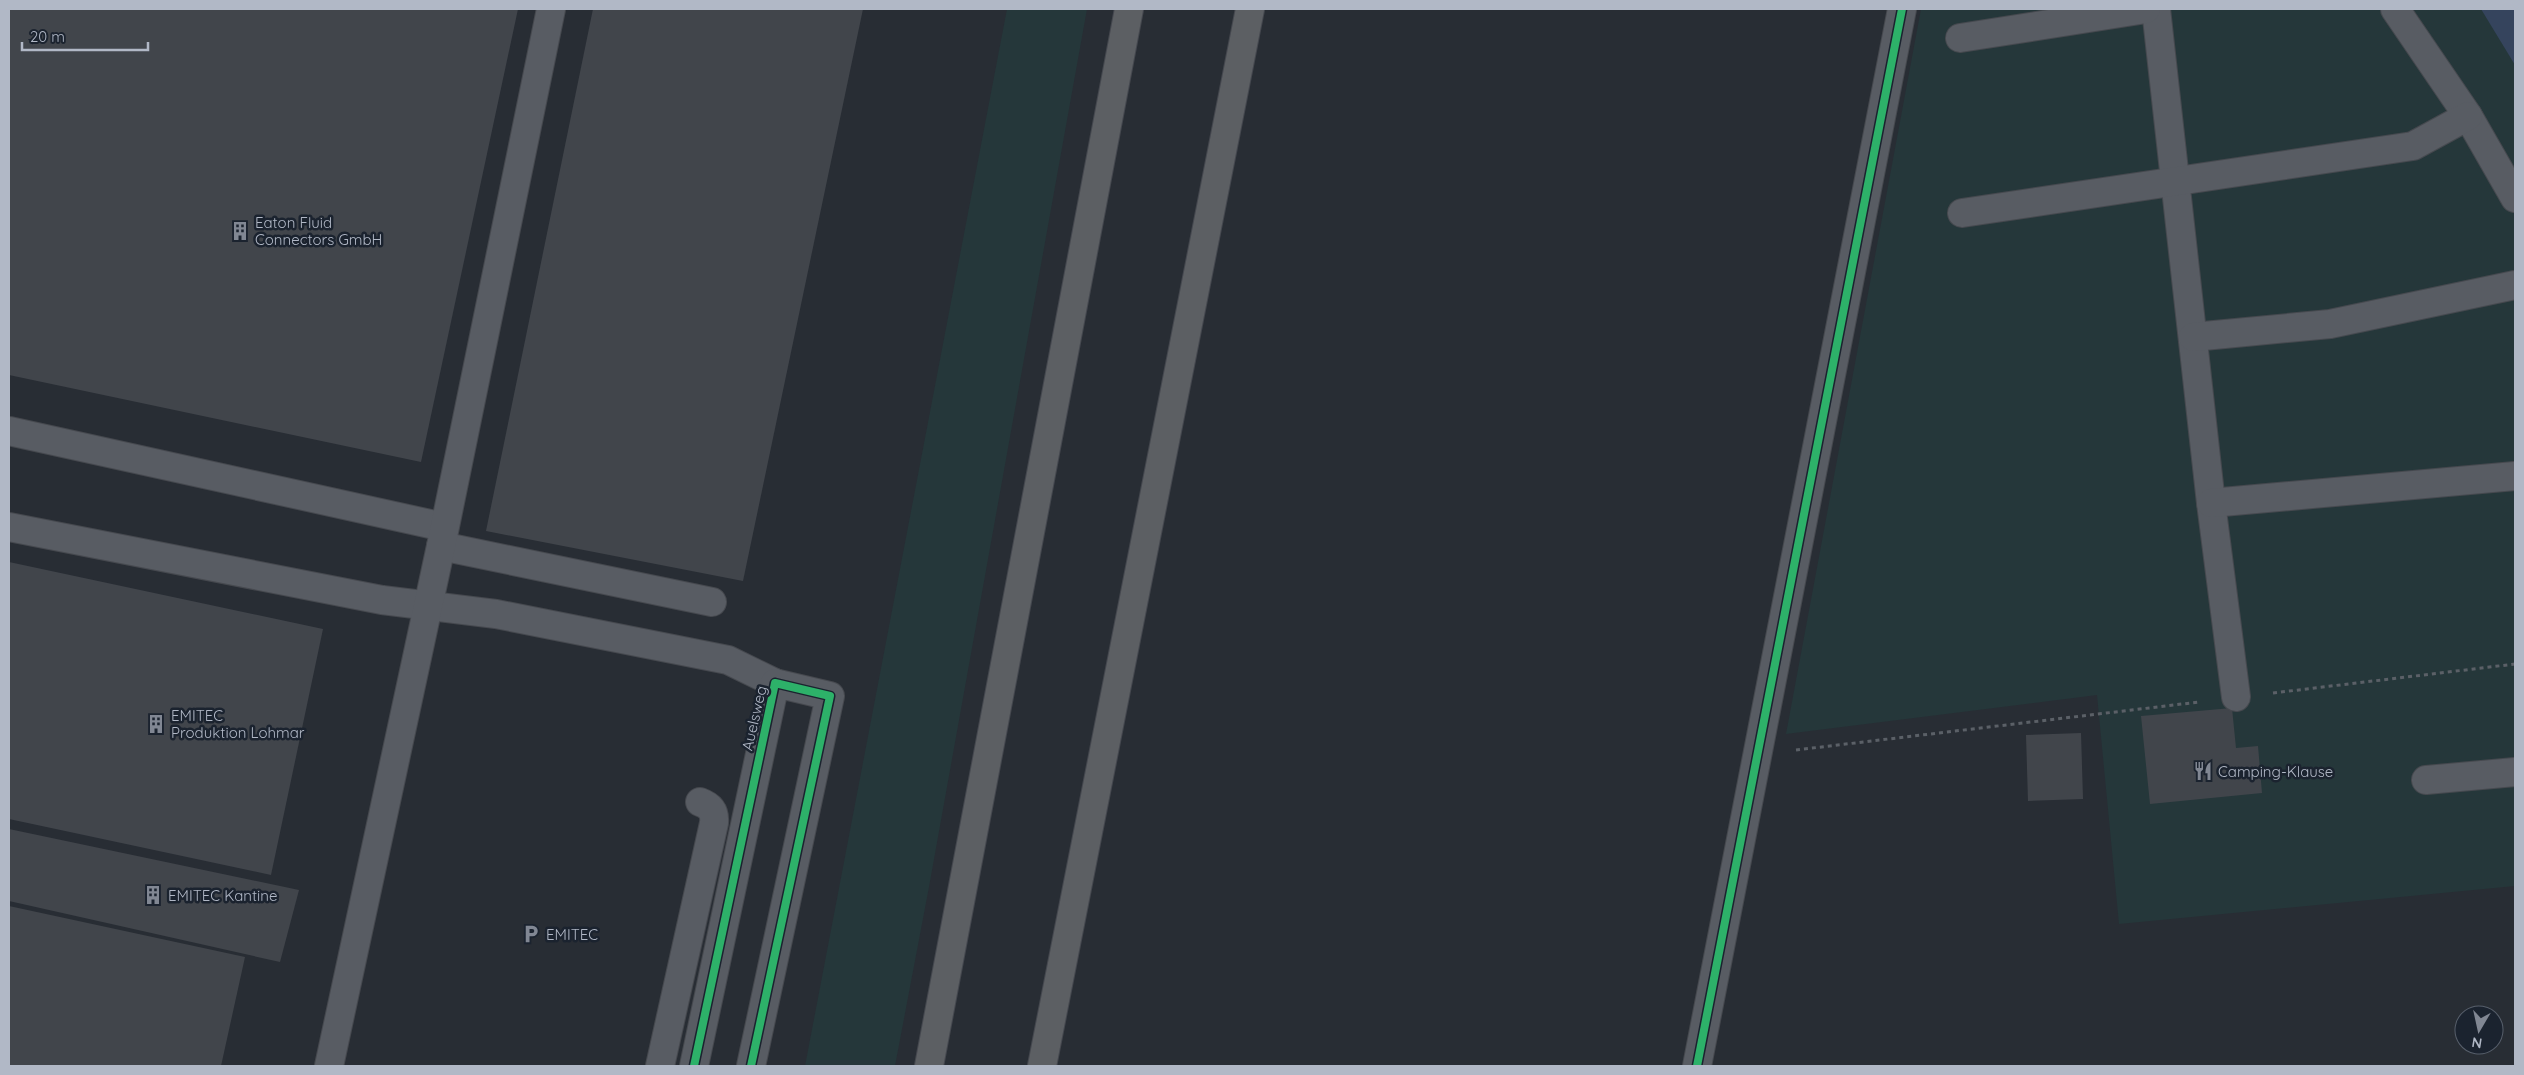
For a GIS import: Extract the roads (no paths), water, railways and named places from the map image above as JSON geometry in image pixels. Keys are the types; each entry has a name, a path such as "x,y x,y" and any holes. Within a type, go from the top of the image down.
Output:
{"highway":[{"path":"929,1066 1130,9"},
{"path":"1042,1066 1250,9"}],"street":[{"path":"329,1066 428,605 551,9"},
{"path":"1697,1066 1902,9"},
{"path":"1960,38 2146,9"},
{"path":"2156,9 2211,503 2236,697"},
{"path":"2395,9 2468,116 2515,198"},
{"path":"1962,213 2412,146 2468,116"},
{"path":"2193,337 2330,324 2515,285"},
{"path":"9,432 712,602"},
{"path":"2211,503 2515,476"},
{"path":"9,527 382,600 496,614 728,660 775,683"},
{"name":"Auelsweg","path":"694,1066 775,683 830,696 752,1066"},
{"path":"2426,780 2515,772"},
{"path":"660,1066 714,823 713,812 710,807 700,802"}],"water":[{"path":"2481,9 2515,9 2515,65"}],"place":[{"name":"Eaton Fluid Connectors GmbH","path":"240,231"},
{"name":"EMITEC Produktion Lohmar","path":"156,724"},
{"name":"Camping-Klause","path":"2203,771"},
{"name":"EMITEC Kantine","path":"153,895"},
{"name":"EMITEC","path":"531,934"}]}
